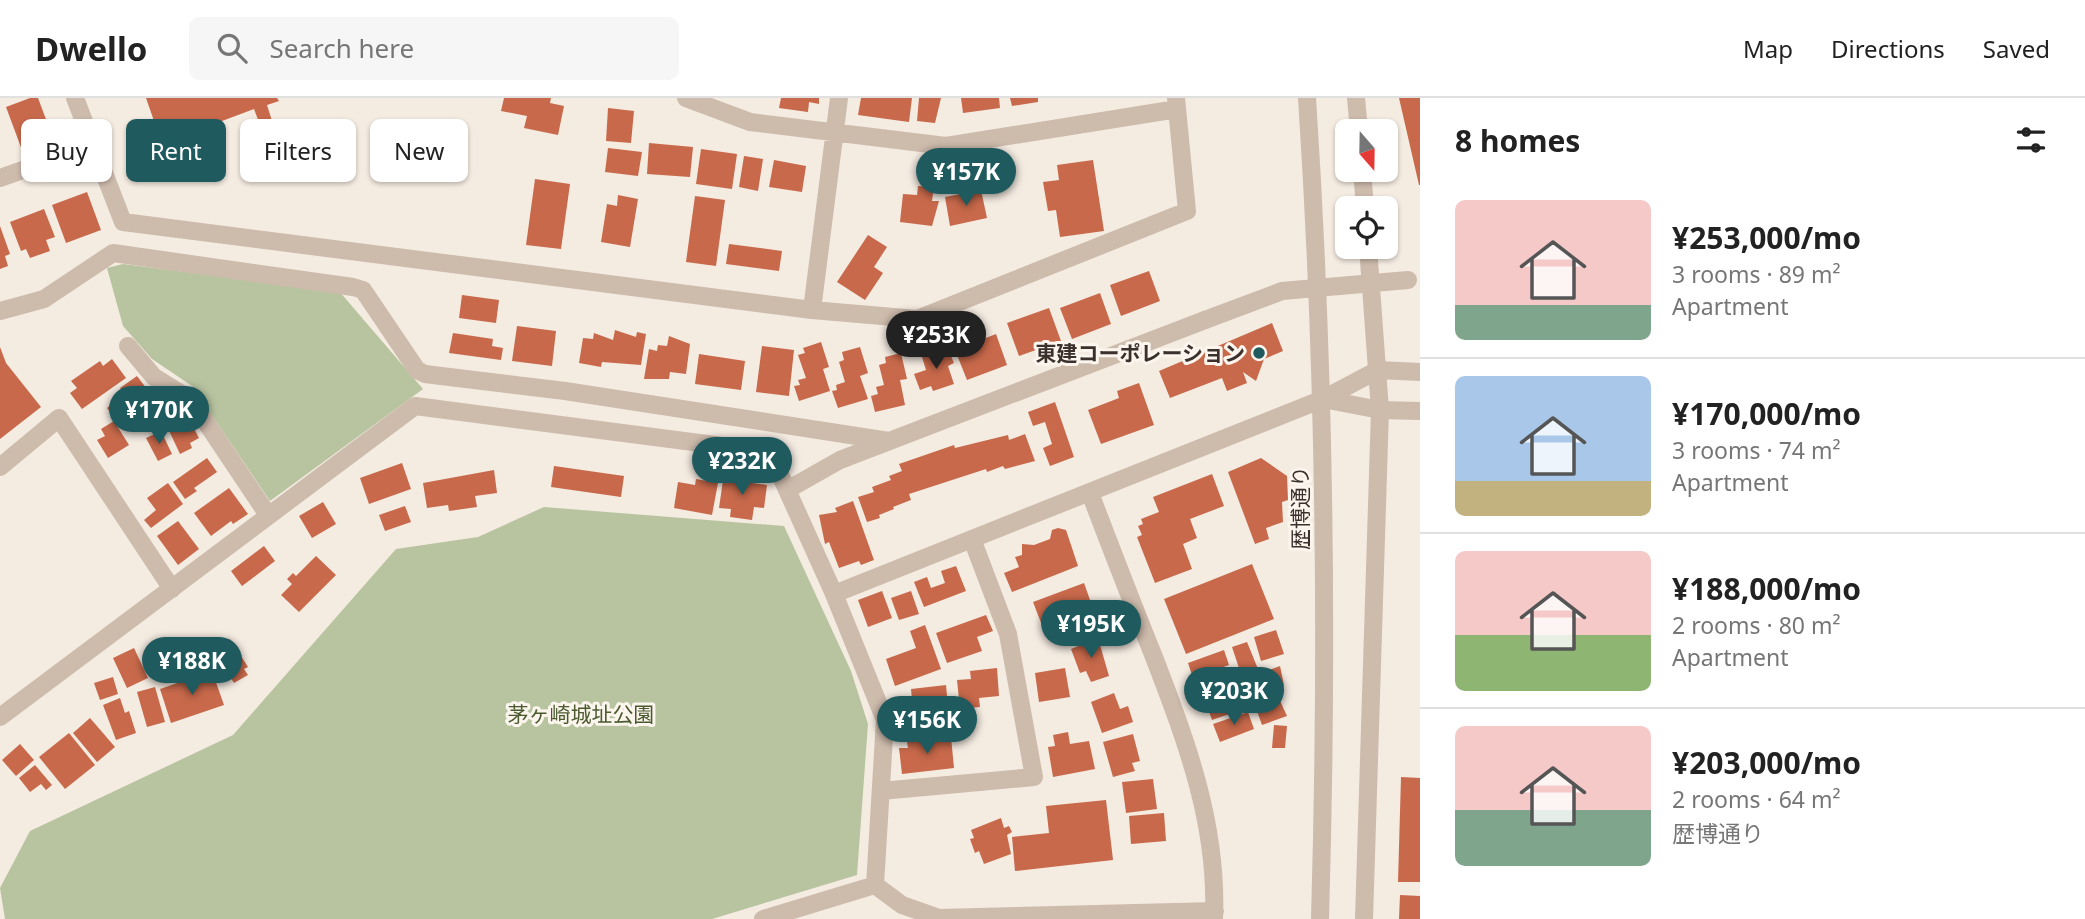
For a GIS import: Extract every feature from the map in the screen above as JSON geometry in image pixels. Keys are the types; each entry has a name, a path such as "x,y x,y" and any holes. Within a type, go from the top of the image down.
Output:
{"street":[{"path":"75,98 83,119"},
{"path":"107,182 123,222 812,310 917,320 1187,211 1177,104 946,146 750,122 686,98"},
{"path":"812,310 839,98"},
{"name":"歴博通り","path":"1307,98 1323,399 1323,816 1320,919"},
{"path":"1356,98 1358,119"},
{"path":"0,178 21,171"},
{"path":"0,311 44,299 113,253 353,287 363,290 417,370 425,374 565,391 889,441"},
{"path":"1364,919 1380,410 1369,259"},
{"path":"787,490 840,460 1282,291 1414,279"},
{"path":"128,346 154,377 191,400 268,515"},
{"path":"834,594 1323,399 1378,370 1420,372"},
{"path":"1323,399 1380,410 1420,411"},
{"path":"0,717 415,406 770,453 834,594 885,720 875,886"},
{"path":"0,467 58,418 172,589"},
{"path":"875,886 902,905 939,918 1215,915 1214,860 1206,810 1189,748 1090,494"},
{"path":"881,791 1034,777 1008,634 972,539"},
{"path":"763,919 875,886"}],"green space":[{"path":"123,264 339,291 423,389 270,501 192,386 152,359 123,326 107,268"},
{"name":"茅ヶ崎城址公園","path":"544,507 784,526 851,671 868,724 857,875 712,919 5,919 0,888 30,831 233,735 396,549 478,537"}],"building":[{"path":"30,98 38,98 46,119 21,119 21,147 6,107"},
{"path":"146,98 277,98 279,101 267,105 271,119 258,119 254,109 226,120 153,119"},
{"path":"504,98 551,98 550,103 564,106 558,135 524,128 527,116 501,111"},
{"path":"781,98 819,98 819,104 809,102 808,112 779,108"},
{"path":"861,98 912,98 909,122 858,115"},
{"path":"919,98 941,98 935,123 917,121"},
{"path":"961,98 999,98 1000,108 963,113"},
{"path":"1010,98 1038,98 1038,102 1012,106"},
{"path":"1399,98 1420,98 1420,185 1419,185"},
{"path":"608,108 634,111 631,143 606,141"},
{"path":"649,143 693,147 690,177 647,174"},
{"path":"608,148 642,152 638,176 605,172"},
{"path":"701,149 737,154 732,189 696,184"},
{"path":"744,156 763,159 758,191 739,187"},
{"path":"774,160 806,166 802,192 769,187"},
{"path":"1093,160 1104,231 1060,237 1056,210 1048,211 1043,182 1059,180 1057,165"},
{"path":"535,179 570,184 561,249 526,245"},
{"path":"918,186 934,187 932,201 939,201 932,226 900,222 903,194 917,195"},
{"path":"981,190 987,218 950,226 945,197"},
{"path":"87,192 101,230 66,243 52,205"},
{"path":"618,195 638,199 630,247 601,242 607,204 617,206"},
{"path":"695,196 725,200 716,266 686,262"},
{"path":"44,209 55,237 46,240 50,251 30,258 26,249 21,251 10,222"},
{"path":"0,226 10,254 5,256 8,266 0,269"},
{"path":"868,235 887,247 874,267 883,273 865,300 837,282"},
{"path":"729,244 782,251 779,271 726,264"},
{"path":"1149,271 1160,301 1121,316 1110,285"},
{"path":"1100,293 1111,324 1072,339 1060,308"},
{"path":"462,295 499,300 496,323 459,318"},
{"path":"1049,308 1061,341 1019,356 1007,323"},
{"path":"1272,323 1283,351 1264,359 1256,381 1243,372 1247,383 1227,391 1222,378 1170,398 1159,371"},
{"path":"517,326 556,331 552,366 512,361"},
{"path":"615,330 636,337 637,332 646,334 641,365 602,362 601,367 579,363 583,338 593,339 594,333 613,340"},
{"path":"453,333 493,339 492,346 503,348 501,360 449,353"},
{"path":"996,334 1007,365 967,380 955,350"},
{"path":"669,336 690,344 686,374 670,372 669,379 644,379 649,349 657,351 658,345 667,346"},
{"path":"821,342 829,367 823,369 830,391 799,401 794,386 800,385 798,380 806,378 798,355 805,353 803,348"},
{"path":"762,346 794,350 789,396 756,392"},
{"path":"0,347 6,363 41,407 0,439"},
{"path":"860,347 868,373 860,376 868,399 838,408 832,391 837,390 836,385 845,382 839,362 844,360 842,352"},
{"path":"947,347 954,363 948,366 954,384 933,391 931,386 920,390 914,374 926,370 922,357"},
{"path":"901,353 907,379 900,380 905,405 875,412 871,396 878,394 876,387 884,385 879,365 886,363 885,357"},
{"path":"699,354 745,361 741,390 695,384"},
{"path":"112,359 126,378 82,409 70,393 77,388 71,381 100,361 103,366"},
{"path":"137,376 153,397 157,393 168,408 146,424 120,388"},
{"path":"1139,383 1154,425 1101,444 1088,410 1119,398 1117,391"},
{"path":"120,397 134,423 124,430 107,408"},
{"path":"1055,402 1074,457 1050,466 1043,448 1052,444 1045,422 1033,426 1028,412"},
{"path":"177,416 182,425 190,421 199,438 190,443 192,448 180,454 165,422"},
{"path":"114,421 129,445 108,458 97,440 105,436 101,429"},
{"path":"161,431 172,454 158,461 146,438"},
{"path":"1025,434 1035,461 1005,469 1003,466 987,472 986,469 909,494 911,500 879,515 880,518 867,522 858,497 874,492 872,487 891,480 889,476 902,471 899,464 954,445 955,448 1008,435 1009,440"},
{"path":"207,458 217,472 194,488 197,491 185,499 173,482"},
{"path":"1261,458 1287,476 1288,500 1282,502 1283,522 1266,528 1269,539 1255,544 1228,472"},
{"path":"402,463 411,489 369,504 360,478"},
{"path":"554,466 624,476 621,497 551,487"},
{"path":"494,470 497,493 475,496 477,507 449,511 448,505 427,508 423,483"},
{"path":"724,473 736,475 736,481 767,485 764,508 754,507 752,520 730,517 731,509 719,508"},
{"path":"1212,474 1224,506 1190,519 1197,538 1183,544 1192,569 1155,583 1137,537 1142,535 1138,526 1143,524 1141,519 1159,512 1153,497"},
{"path":"696,479 718,483 712,515 674,508 678,482 695,485"},
{"path":"168,483 183,504 151,528 144,520 156,510 147,498"},
{"path":"229,488 248,514 233,524 231,521 211,536 194,513"},
{"path":"853,501 874,560 861,565 859,561 839,568 829,542 825,544 819,515 837,512 835,508"},
{"path":"323,502 336,524 312,538 299,516"},
{"path":"405,506 411,522 385,531 379,515"},
{"path":"178,521 199,549 178,565 157,536"},
{"path":"1052,530 1066,530 1078,566 1012,592 1004,573 1019,567 1015,557 1022,555 1022,544 1034,545 1050,539"},
{"path":"264,546 275,561 242,586 231,571"},
{"path":"316,556 336,575 299,612 281,595 292,584 287,579 293,573 296,576"},
{"path":"1252,564 1274,619 1186,654 1164,599"},
{"path":"956,566 966,591 924,607 914,582 927,577 931,588 945,583 941,571"},
{"path":"1084,583 1095,614 1045,633 1033,602"},
{"path":"882,591 892,618 868,627 858,600"},
{"path":"911,591 919,614 899,620 891,598"},
{"path":"986,615 993,631 977,637 982,651 947,663 936,633"},
{"path":"925,625 941,669 895,686 886,659 916,648 910,631"},
{"path":"1276,630 1284,654 1261,661 1254,637"},
{"path":"1098,638 1109,676 1091,682 1086,671 1080,673 1071,649"},
{"path":"230,639 248,667 244,669 248,675 234,683 212,649"},
{"path":"1247,642 1258,669 1241,674 1232,647"},
{"path":"134,648 148,678 127,688 113,658"},
{"path":"1224,650 1229,665 1193,678 1188,663"},
{"path":"1280,666 1284,685 1254,696 1248,678"},
{"path":"997,668 999,696 979,698 980,707 960,709 957,680 971,679 970,671"},
{"path":"1065,668 1070,697 1039,702 1035,673"},
{"path":"1230,668 1236,683 1204,699 1199,685"},
{"path":"212,671 224,705 171,723 160,689"},
{"path":"113,677 118,694 100,700 94,683"},
{"path":"946,685 949,717 914,720 911,689"},
{"path":"155,687 165,722 147,727 137,692"},
{"path":"1242,689 1246,701 1239,703 1241,710 1212,720 1207,706 1219,702 1217,697"},
{"path":"1276,692 1287,716 1262,725 1253,700"},
{"path":"1114,693 1120,709 1128,706 1133,722 1102,733 1091,702"},
{"path":"120,698 125,713 129,711 136,733 116,740 103,705"},
{"path":"1248,712 1254,729 1220,742 1213,724"},
{"path":"90,718 115,747 97,762 73,733"},
{"path":"1274,725 1287,726 1285,748 1272,748"},
{"path":"1068,732 1070,744 1089,741 1095,769 1053,777 1048,747 1055,746 1053,735"},
{"path":"69,733 95,765 65,789 39,757"},
{"path":"1133,734 1140,761 1132,763 1135,771 1113,777 1103,742"},
{"path":"951,737 954,768 902,774 899,748 908,748 907,742"},
{"path":"20,744 34,760 16,776 2,760"},
{"path":"35,765 52,785 46,790 41,784 30,792 19,778"},
{"path":"1401,777 1420,778 1420,882 1398,882"},
{"path":"1153,779 1157,809 1126,813 1122,782"},
{"path":"1106,800 1113,860 1015,871 1012,837 1049,833 1046,806"},
{"path":"1164,813 1166,841 1131,844 1129,816"},
{"path":"1001,818 1004,828 1009,826 1012,832 1007,835 1011,854 984,864 979,851 975,853 970,839 974,838 971,830"},
{"path":"1400,895 1420,896 1420,919 1399,919"}],"place":[{"name":"東建コーポレーション","path":"1259,353"}]}
